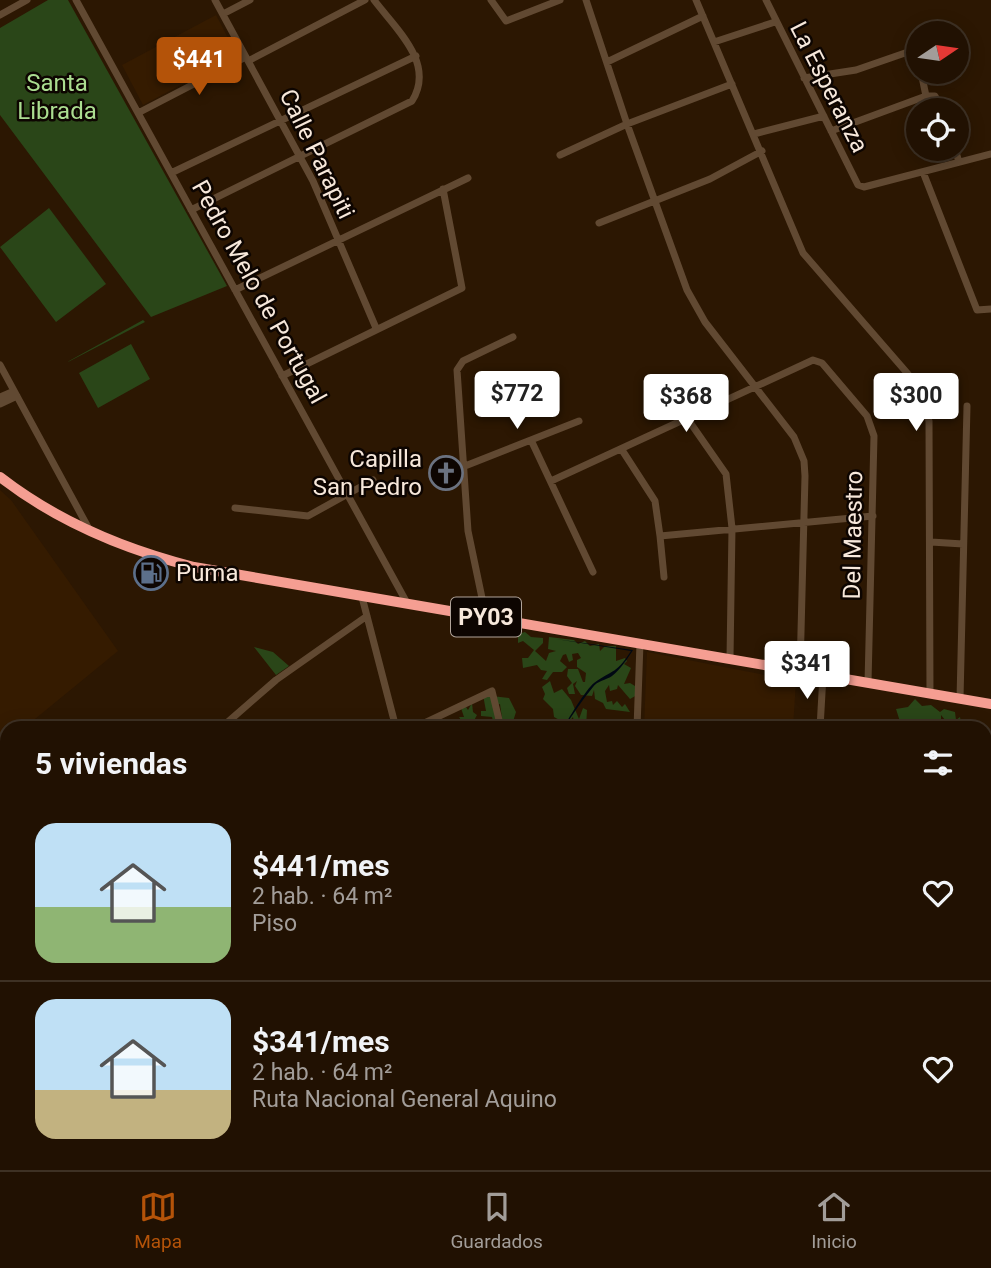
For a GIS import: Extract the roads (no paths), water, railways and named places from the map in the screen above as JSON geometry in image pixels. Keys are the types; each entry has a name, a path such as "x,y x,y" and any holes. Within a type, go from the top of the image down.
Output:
{"highway":[{"name":"PY03","path":"0,477 55,514 91,533 152,555 194,566 991,705"}],"street":[{"path":"0,15 27,0"},
{"name":"Pedro Melo de Portugal","path":"76,0 407,603"},
{"name":"Calle Parapiti","path":"215,0 300,157 376,328"},
{"path":"223,14 250,0"},
{"path":"138,113 365,0"},
{"path":"191,210 409,104 419,87 419,64 416,56 374,0"},
{"path":"491,0 506,22 560,0"},
{"path":"586,0 626,124 695,307 787,426 800,449 805,476 800,671"},
{"path":"696,0 803,253 908,373 921,396 929,421 930,694"},
{"name":"La Esperanza","path":"766,0 853,179 864,187 923,172"},
{"path":"607,62 703,16"},
{"path":"714,42 775,22"},
{"path":"804,78 856,70 906,54"},
{"path":"171,173 416,56"},
{"path":"560,155 626,124 732,84"},
{"path":"924,84 926,96"},
{"path":"831,131 926,96 936,98"},
{"path":"754,134 824,116"},
{"path":"599,223 710,178 762,151"},
{"path":"991,154 923,172 977,310 991,310"},
{"path":"235,290 468,178"},
{"path":"282,376 462,288 443,189"},
{"path":"486,617 468,531 457,370 463,361 513,337"},
{"name":"Del Maestro","path":"755,386 813,360 822,363 863,410 872,426 869,683"},
{"path":"0,365 91,533"},
{"path":"551,481 755,386"},
{"path":"0,397 16,394"},
{"path":"0,404 16,394"},
{"path":"960,699 967,406"},
{"path":"687,418 726,474 732,528 730,658"},
{"path":"465,466 579,421"},
{"path":"531,440 593,572"},
{"path":"622,450 655,501 664,577"},
{"path":"235,509 308,516 373,480"},
{"path":"660,536 873,516"},
{"path":"931,542 963,544"},
{"path":"362,597 394,721"},
{"path":"229,721 276,680 366,616"},
{"path":"637,721 640,643"},
{"path":"820,721 823,675"},
{"path":"430,721 492,691 499,721"}],"place":[{"name":"Capilla San Pedro","path":"446,473"},
{"name":"Puma","path":"151,573"}],"park label":[{"name":"Santa Librada","path":"57,97"}]}
